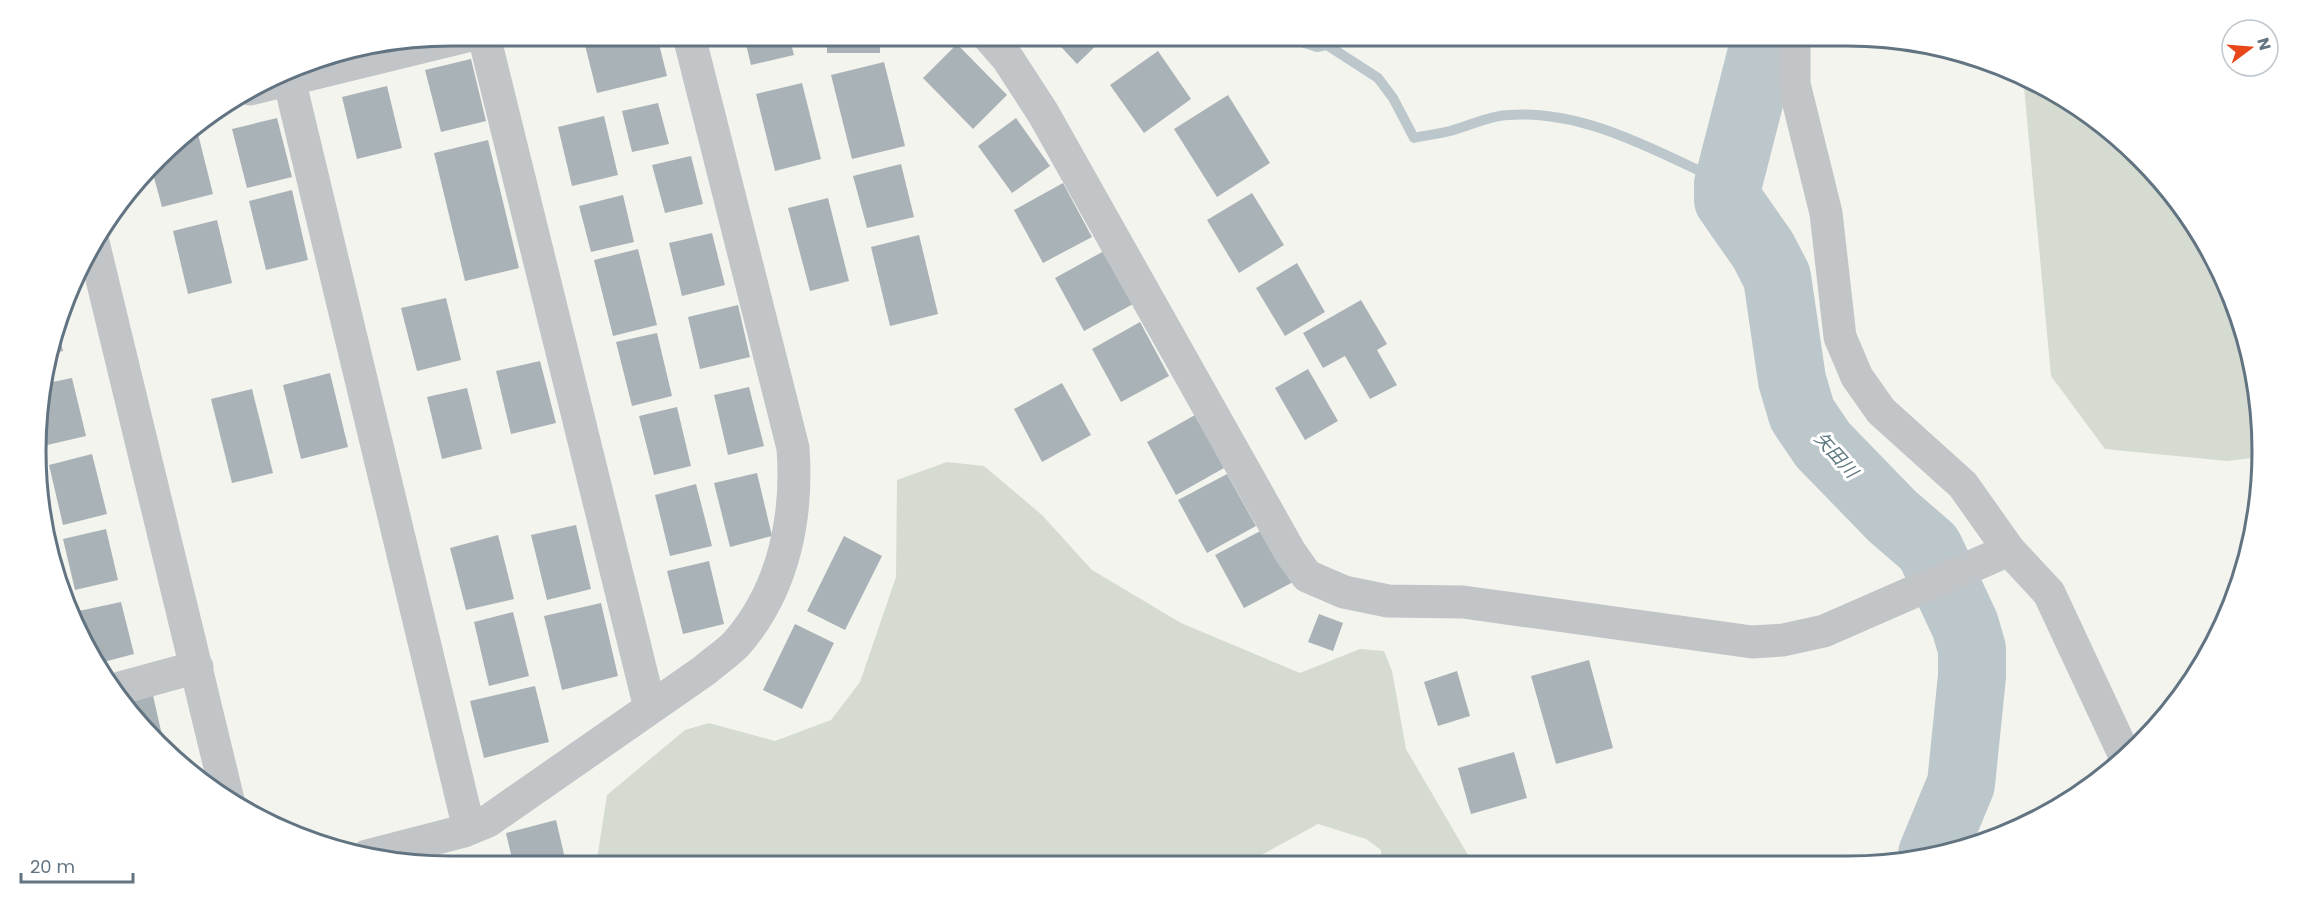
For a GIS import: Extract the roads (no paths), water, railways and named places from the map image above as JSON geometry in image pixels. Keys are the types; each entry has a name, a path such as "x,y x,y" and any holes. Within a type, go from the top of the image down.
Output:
{"street":[{"path":"486,46 650,708"},
{"path":"386,851 469,829 488,821 705,670 737,643 779,572 790,533 795,487 793,448 692,46"},
{"path":"997,46 1008,59 1043,113 1290,552 1307,576 1344,592 1388,601 1463,602 1752,642 1802,638 1824,631 2009,550"},
{"path":"1794,46 1794,84 1826,213 1840,337 1857,377 1881,411 1963,485 2009,550 2049,593 2122,749"},
{"path":"292,79 420,48"},
{"path":"289,80 469,829"},
{"path":"97,257 225,787"},
{"path":"122,687 196,667"}],"waterway":[{"path":"1314,46 1322,46"},
{"path":"1329,46 1378,78 1393,98 1414,138 1508,115 1537,115 1566,119 1594,126 1649,147 1728,184"},
{"name":"矢田川","path":"1763,46 1728,184 1728,200 1763,250 1777,277 1792,380 1802,414 1823,445 1892,516 1929,548 1965,625 1972,649 1972,676 1961,784 1935,847"}]}
